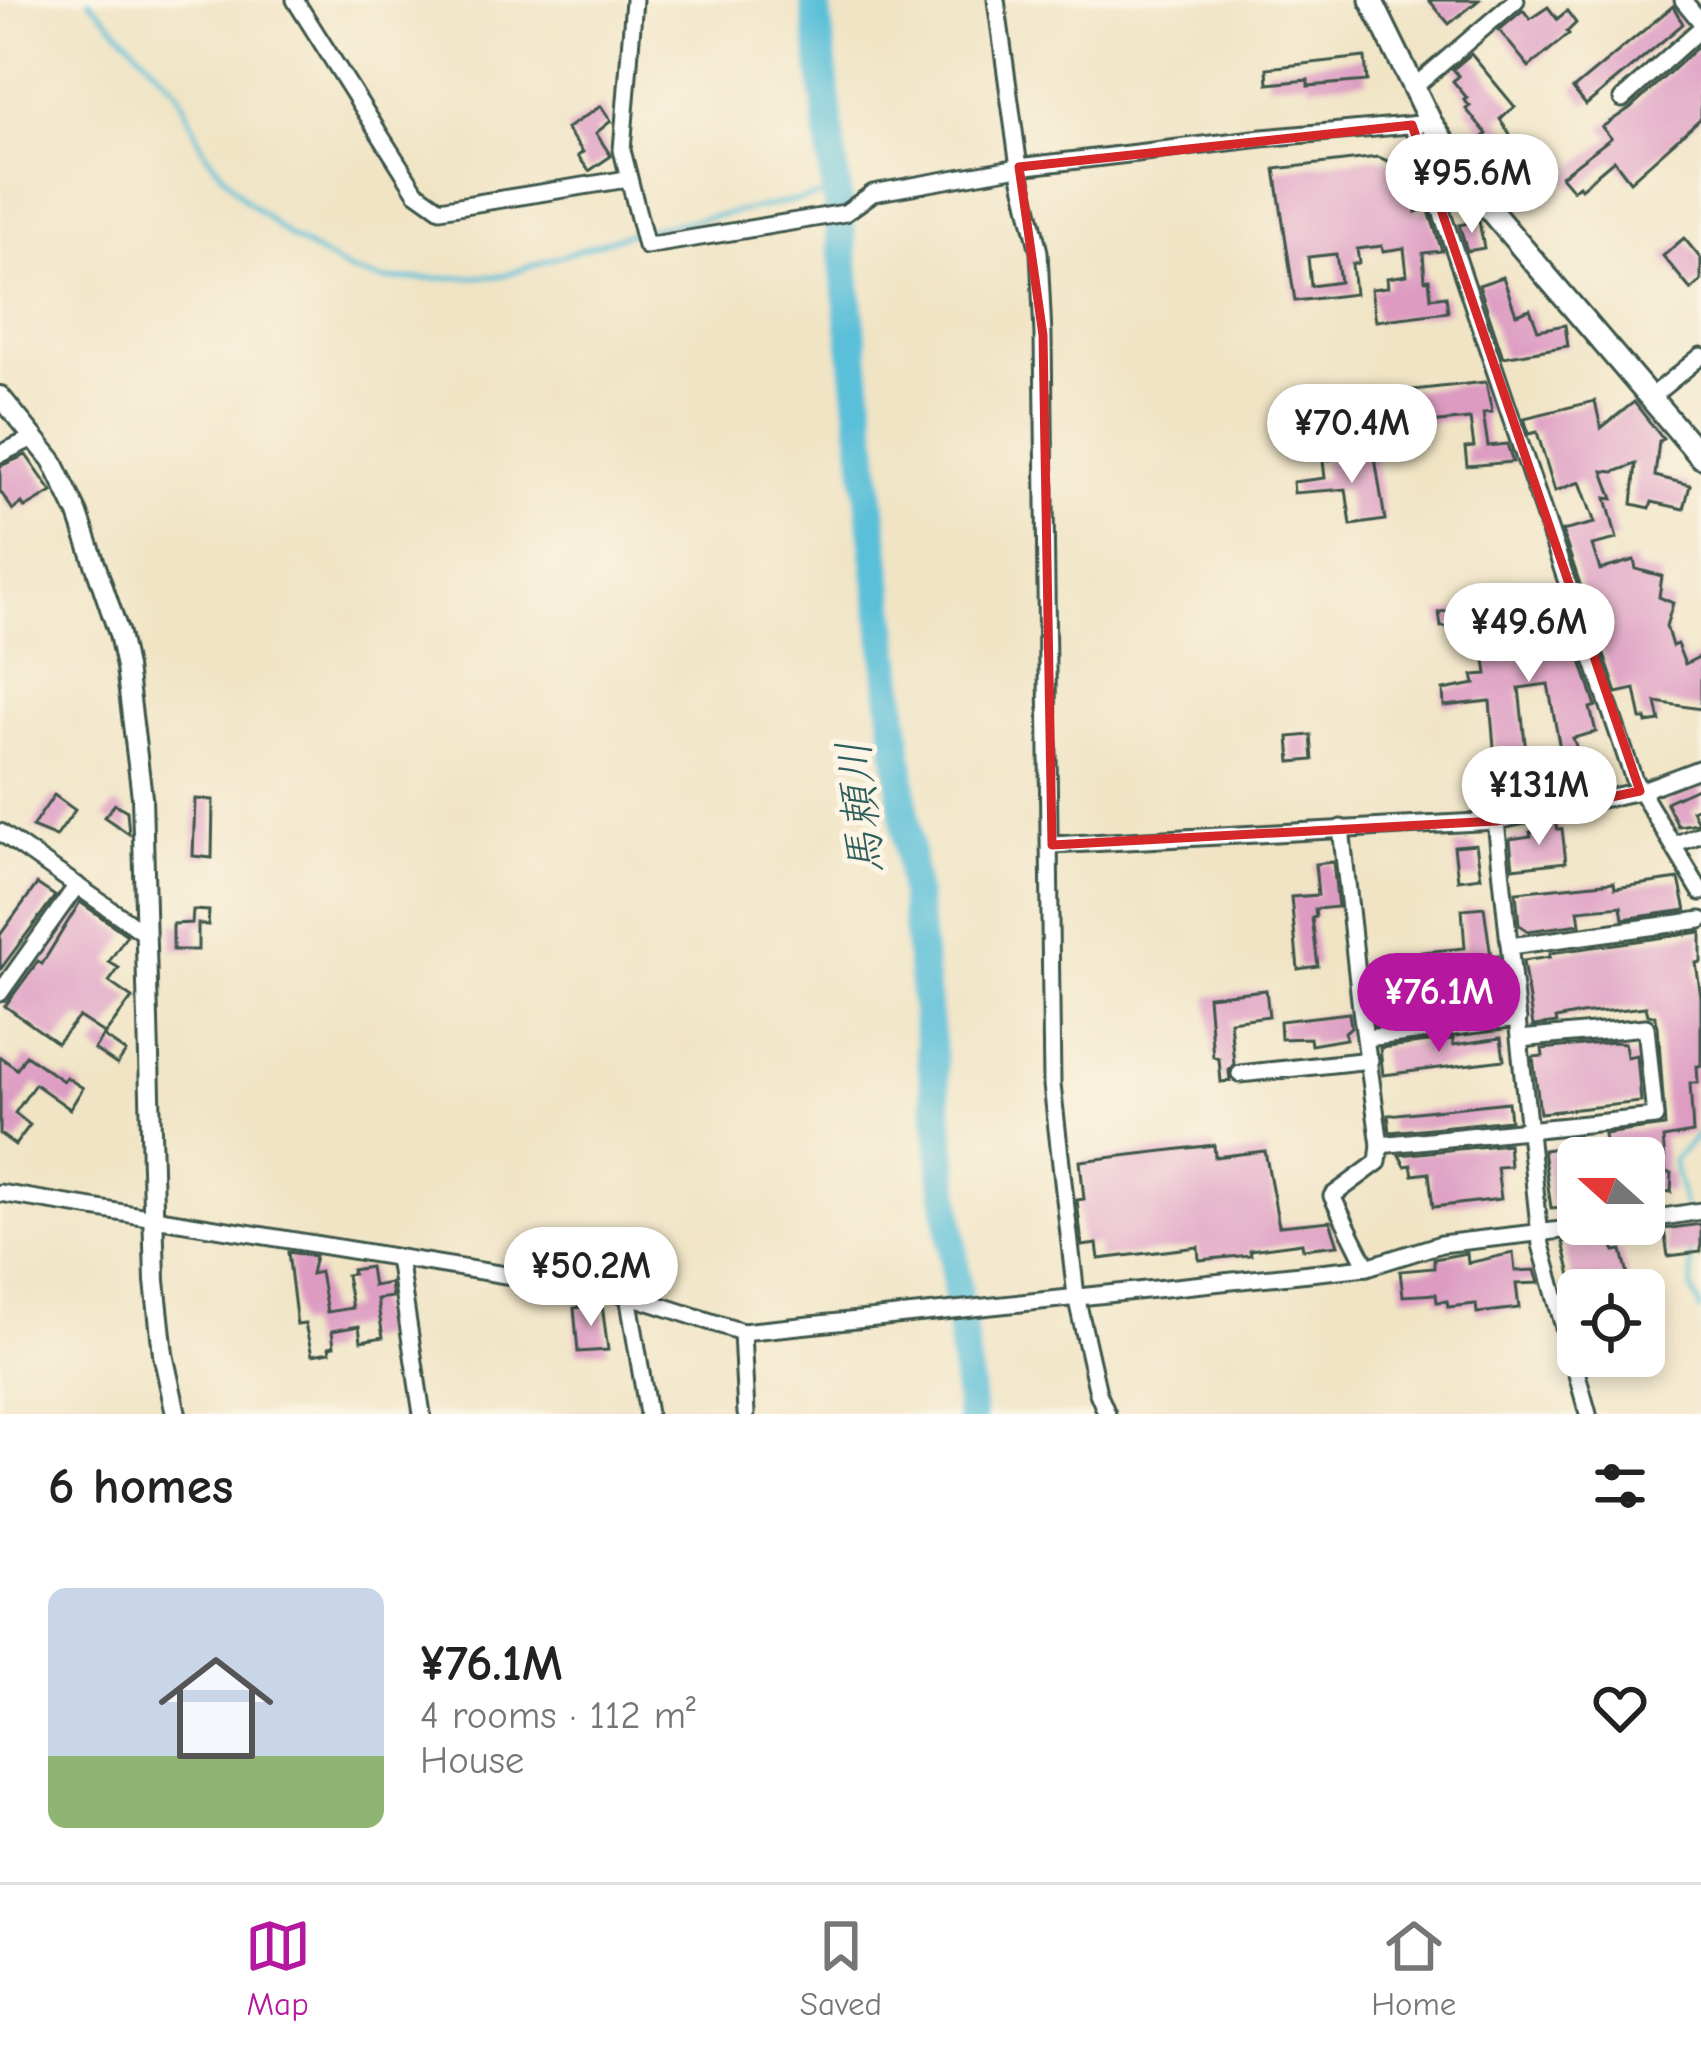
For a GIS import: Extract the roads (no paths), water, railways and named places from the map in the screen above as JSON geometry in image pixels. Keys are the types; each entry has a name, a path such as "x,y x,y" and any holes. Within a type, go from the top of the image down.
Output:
{"main road":[{"path":"1372,0 1413,88 1422,124 1701,457"}],"street":[{"path":"295,0 416,193 428,203 440,209 627,179"},
{"path":"634,0 622,131 627,179 646,246 845,213 872,193 1019,167 1422,124 1455,261 1640,791 1701,892"},
{"path":"996,0 1019,167 1039,252 1052,845 1052,1085 1076,1296 1106,1414"},
{"path":"1413,88 1516,0"},
{"path":"1622,99 1695,12"},
{"path":"1651,397 1701,356"},
{"path":"0,396 52,460 78,514 119,634 133,708 142,797 152,1219 158,1317 176,1414"},
{"path":"0,454 33,438"},
{"path":"1052,845 1496,821 1640,791 1701,768"},
{"path":"1496,821 1540,1233 1588,1414"},
{"path":"1341,828 1380,1145 1378,1162 1332,1196 1367,1267"},
{"path":"0,832 146,934"},
{"path":"1675,845 1701,834"},
{"path":"0,993 77,885"},
{"path":"1510,946 1701,920"},
{"path":"1367,1038 1518,1019"},
{"path":"1380,1145 1655,1117 1646,1027 1520,1040"},
{"path":"1240,1074 1370,1060"},
{"path":"0,1193 628,1295 742,1332 1367,1267 1441,1244 1557,1231"},
{"path":"1665,1216 1701,1210"},
{"path":"398,1258 422,1414"},
{"path":"628,1295 648,1414"},
{"path":"742,1332 746,1414"}],"waterway":[{"path":"89,0 177,90 205,152 243,198 290,237 350,271 383,280 501,276 636,231"},
{"name":"馬頼川","path":"815,0 971,1414"},
{"path":"647,229 836,193"},
{"path":"1684,1206 1673,1160 1701,1132"},
{"path":"1690,1252 1692,1290 1701,1310"}]}
